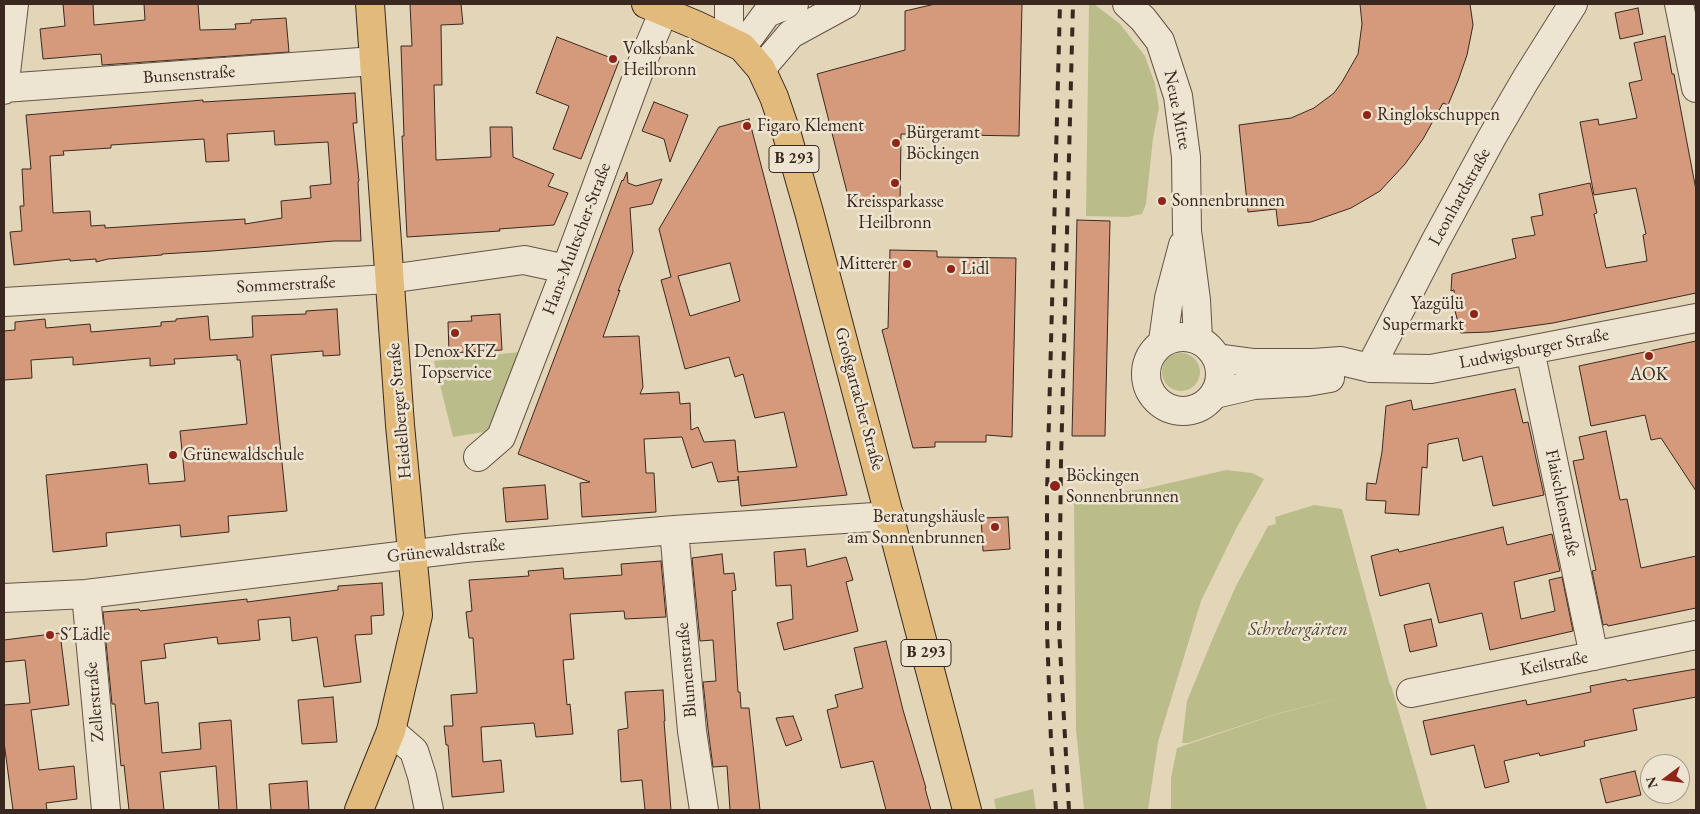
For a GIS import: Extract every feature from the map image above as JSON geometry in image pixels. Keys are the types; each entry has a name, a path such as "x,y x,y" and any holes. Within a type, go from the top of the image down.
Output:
{"main road":[{"name":"Heidelberger Straße","path":"359,810 391,731 418,615 400,425 370,4"},
{"name":"B 293","path":"655,8 736,44"},
{"name":"Großgartacher Straße","path":"736,44 761,69 774,97 787,135 967,810"}],"street":[{"path":"4,89 14,4"},
{"path":"729,4 736,44"},
{"path":"736,44 767,13 794,4"},
{"path":"761,69 781,44 792,34 846,4"},
{"name":"Neue Mitte","path":"1126,4 1142,19 1160,41 1178,96 1186,156 1186,231 1196,300 1198,339"},
{"name":"Leonhardstraße","path":"1370,368 1430,251 1487,148 1526,79 1573,4"},
{"path":"1679,4 1696,88"},
{"name":"Hans-Multscher-Straße","path":"478,458 501,437 566,269 644,58 655,8"},
{"name":"Bunsenstraße","path":"4,89 374,61"},
{"name":"Neue Mitte","path":"1163,341 1169,298 1186,231"},
{"name":"Sommerstraße","path":"4,302 389,279 524,260 566,269"},
{"name":"Ludwigsburger Straße","path":"1217,358 1254,363 1341,361 1370,368 1431,369 1696,318"},
{"path":"1180,336 1198,339 1209,347 1217,358 1221,376 1215,394 1201,408 1182,412 1163,407 1150,393 1144,374 1149,355 1163,341 1180,336"},
{"name":"Flaischlenstraße","path":"1530,350 1594,656"},
{"name":"Ludwigsburger Straße","path":"1215,394 1254,384 1307,382 1332,378 1370,368"},
{"name":"Grünewaldstraße","path":"4,598 86,594 413,553 674,530 890,516"},
{"name":"Blumenstraße","path":"674,530 692,731 704,810"},
{"name":"Zellerstraße","path":"86,594 106,810"},
{"name":"Keilstraße","path":"1411,693 1696,635"},
{"path":"391,731 414,751 422,776 429,810"}],"green space":[{"path":"1089,4 1094,4 1120,24 1145,56 1155,84 1159,108 1153,138 1146,204 1142,214 1128,217 1086,216"},
{"path":"520,352 496,430 453,437 434,361"},
{"path":"1181,353 1195,358 1200,372 1195,386 1181,391 1167,386 1162,372 1167,358"},
{"path":"1226,470 1252,473 1264,479 1237,527 1201,601 1158,742 1148,810 1084,810 1076,729 1074,498 1144,489"},
{"name":"Schrebergärten","path":"1314,505 1342,509 1390,685 1427,810 1171,810 1171,778 1177,748 1274,715 1350,695 1276,714 1188,743 1182,743 1187,701 1237,584 1268,526 1276,524 1275,517"},
{"path":"1033,789 1036,810 996,810 994,799"}],"building":[{"path":"63,4 93,4 94,25 145,20 144,4 198,4 200,30 236,29 235,24 251,23 251,20 286,18 289,52 102,65 101,54 43,59 40,29 65,26"},
{"path":"410,4 461,4 463,24 441,25 442,85 434,85 436,160 491,157 490,127 512,127 513,157 554,174 548,186 568,193 554,225 499,229 500,231 407,237 402,136 404,136 401,46 412,46"},
{"path":"935,4 1022,4 1019,136 901,134 900,207 850,204 817,74 905,50 905,11"},
{"name":"Ringlokschuppen","path":"1360,4 1470,4 1473,25 1467,55 1458,81 1448,105 1443,103 1423,139 1405,164 1380,191 1351,208 1311,222 1278,226 1276,209 1248,212 1239,125 1291,118 1314,108 1334,93 1358,54 1362,24"},
{"path":"1638,8 1643,34 1620,39 1615,13"},
{"path":"1665,36 1696,190 1696,293 1553,323 1489,332 1461,333 1455,311 1454,290 1451,291 1452,274 1516,258 1512,239 1535,235 1531,217 1543,215 1539,194 1590,183 1597,213 1594,214 1606,268 1647,261 1643,235 1646,234 1636,188 1594,195 1580,122 1598,119 1599,125 1637,118 1629,83 1642,80 1634,43"},
{"path":"557,37 619,61 581,159 553,149 569,106 536,93"},
{"path":"355,93 357,123 353,123 359,181 361,241 334,241 162,254 108,259 96,262 96,259 70,261 70,259 14,265 10,232 22,231 20,206 24,206 22,169 31,169 26,115 203,100 203,102","holes":["274,131 275,145 328,142 331,184 310,186 311,198 281,201 282,218 245,224 245,219 105,228 105,225 91,226 90,211 53,213 50,156 64,155 63,151 111,148 111,145 204,139 206,162 229,161 227,134"]},
{"path":"654,102 688,115 670,162 664,139 642,131"},
{"path":"749,119 847,495 741,506 738,476 738,480 718,482 712,462 692,468 682,437 644,439 646,473 654,473 656,512 582,517 580,483 590,482 518,454 622,180 627,172 628,183 636,186 662,179 652,204 630,208 633,252 603,337 639,336 643,387 640,394 679,392 680,404 690,403 691,430 698,427 704,442 735,440 738,472 797,467 784,412 755,418 743,374 735,377 729,357 685,369 661,280 671,277 659,229 719,127","holes":["730,263 740,301 690,316 678,276"]},
{"path":"1077,220 1110,221 1105,436 1072,436"},
{"path":"890,250 937,251 937,257 1016,258 1012,437 986,435 986,442 935,442 935,447 913,448 882,330 888,328"},
{"path":"337,309 340,355 323,356 323,351 271,355 287,511 228,516 229,532 181,537 180,525 106,533 107,546 53,552 46,475 147,464 149,484 185,481 180,431 247,424 240,360 237,360 237,355 174,359 175,364 150,366 150,358 73,365 73,357 31,360 32,378 4,380 4,331 15,330 15,322 45,319 46,328 90,324 91,332 161,326 161,322 208,316 210,340 253,337 252,316 306,314 306,311"},
{"path":"500,314 502,350 449,353 448,322 472,321 471,316"},
{"path":"1696,341 1696,491 1661,438 1651,440 1645,415 1591,426 1579,366"},
{"path":"1515,389 1523,423 1528,422 1544,495 1493,506 1482,456 1463,461 1458,438 1428,444 1427,468 1422,467 1419,515 1385,513 1386,501 1366,500 1367,483 1376,484 1382,452 1386,406 1411,400 1413,410"},
{"path":"1606,431 1620,500 1627,499 1641,568 1696,556 1696,608 1608,626 1607,624 1603,625 1592,571 1596,570 1573,461 1584,459 1579,437"},
{"path":"545,485 548,519 506,522 503,488"},
{"name":"Beratungshäusle am Sonnenbrunnen","path":"1008,517 1010,549 983,551 981,518"},
{"path":"1503,527 1507,545 1552,534 1560,571 1514,582 1521,619 1555,611 1549,580 1562,577 1573,631 1490,650 1482,613 1439,623 1429,583 1380,596 1371,556 1398,549 1399,552"},
{"path":"805,549 807,567 846,557 853,580 846,582 858,631 784,650 777,623 793,619 791,585 776,586 774,552"},
{"path":"722,554 724,574 734,573 736,590 732,591 738,692 740,692 741,708 749,708 760,810 730,810 727,766 713,767 703,682 716,681 713,640 700,641 692,558"},
{"path":"661,561 666,617 625,619 624,611 570,614 574,659 563,660 567,705 570,704 573,734 536,737 534,723 481,727 483,762 501,760 504,792 452,797 448,745 446,745 444,726 453,726 451,695 477,693 473,638 469,638 466,612 472,611 469,580 529,576 528,571 563,568 564,579 622,575 621,564"},
{"path":"382,583 384,615 371,616 372,634 355,635 361,682 324,687 317,637 292,641 290,617 258,620 260,640 218,644 217,637 164,644 166,658 141,661 145,704 158,702 162,753 201,749 199,723 231,720 237,810 219,810 216,766 160,772 164,810 129,810 124,765 121,766 115,704 112,704 103,612 139,609 140,611 247,599 247,602 338,590 338,586"},
{"path":"1431,619 1437,646 1410,652 1404,625"},
{"path":"60,633 69,705 31,710 39,770 74,766 77,799 46,803 47,810 13,810 4,742 4,705 30,703 25,660 4,662 4,640"},
{"path":"886,641 931,810 886,810 873,761 841,768 827,710 838,707 835,695 863,688 854,648"},
{"path":"1696,669 1696,697 1633,709 1637,730 1584,741 1585,746 1540,756 1539,753 1504,761 1509,782 1485,788 1474,745 1431,755 1423,721 1526,700 1527,705 1591,692 1590,686"},
{"path":"663,690 671,810 645,810 642,780 621,782 618,730 628,728 625,692"},
{"path":"333,697 337,742 302,744 298,700"},
{"path":"793,716 802,740 786,746 776,718"},
{"path":"1635,771 1640,795 1606,803 1600,779"},
{"path":"307,781 309,810 271,810 269,784"}],"railway":[{"path":"1056,810 1051,741 1047,631 1047,494 1060,4"},
{"path":"1069,810 1059,629 1061,461 1073,4"}],"place":[{"name":"Volksbank Heilbronn","path":"613,59"},
{"name":"Ringlokschuppen","path":"1367,115"},
{"name":"Figaro Klement","path":"747,126"},
{"name":"Bürgeramt Böckingen","path":"896,143"},
{"name":"Kreissparkasse Heilbronn","path":"895,183"},
{"name":"Sonnenbrunnen","path":"1162,201"},
{"name":"Mitterer","path":"907,264"},
{"name":"Lidl","path":"951,269"},
{"name":"Yazgülü Supermarkt","path":"1474,314"},
{"name":"Denox KFZ Topservice","path":"455,333"},
{"name":"AOK","path":"1649,356"},
{"name":"Grünewaldschule","path":"173,455"},
{"name":"Böckingen Sonnenbrunnen","path":"1055,486"},
{"name":"Beratungshäusle am Sonnenbrunnen","path":"995,527"},
{"name":"S´Lädle","path":"50,635"}]}
